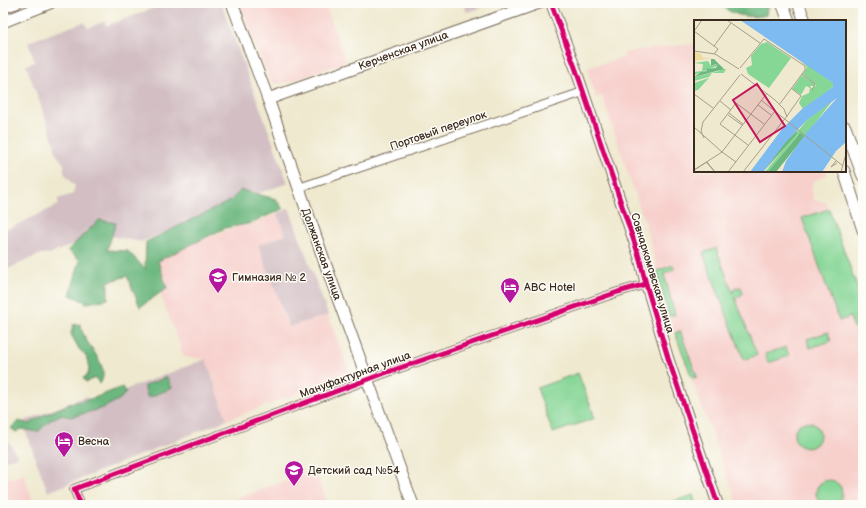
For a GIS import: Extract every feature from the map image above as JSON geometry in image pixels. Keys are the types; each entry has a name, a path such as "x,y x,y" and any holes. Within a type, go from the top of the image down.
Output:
{"main road":[{"path":"3,7 16,3"},
{"path":"3,22 50,3"},
{"name":"Должанская улица","path":"232,3 268,98 413,505"},
{"name":"Керченская улица","path":"268,98 540,3"},
{"path":"782,3 789,20"},
{"path":"798,3 805,20"},
{"path":"846,130 863,176"},
{"path":"844,172 863,230"}],"street":[{"name":"Совнаркомовская улица","path":"550,3 583,92 639,256 668,358 718,505"},
{"name":"Портовый переулок","path":"299,188 583,92"},
{"name":"Мануфактурная улица","path":"80,505 74,489 368,380 618,292 646,284"}],"shaded area":[{"path":"167,3 221,3 288,183 262,192 141,242 100,234 49,254 41,254 3,271 3,230 58,205 58,199 73,194 75,186 64,173 64,164 56,154 54,142 26,65 35,62 28,42 84,22 88,28 105,21 106,26"},
{"path":"239,3 325,3 346,62 293,81 277,84 270,80"},
{"path":"463,3 496,3 467,12"},
{"path":"694,44 694,172 827,172 828,174 814,181 811,189 815,201 826,202 863,303 863,505 738,505 669,317 645,223 602,96 596,98 587,68 625,57 624,53 637,50"},
{"path":"289,208 328,315 289,327 258,245 286,235 277,214"},
{"name":"Гимназия № 2","path":"277,214 286,235 258,245 289,327 328,315 350,374 227,420 206,359 184,357 148,261 236,227 247,226"},
{"path":"206,359 227,420 48,492 22,422 86,396 90,403"},
{"path":"6,438 18,457 3,461 3,439"},
{"name":"Детский сад №54","path":"315,470 328,505 219,505"},
{"path":"24,474 34,505 3,505 3,478 6,477 7,479"}],"green space":[{"path":"720,3 768,3 766,15 755,17 735,14"},
{"path":"241,190 276,199 283,209 248,224 225,228 158,261 167,288 140,307 127,276 108,282 108,299 87,303 70,295 80,260 68,250 99,220 116,223 107,250 128,251 145,269 146,242 230,201"},
{"path":"829,209 863,303 863,352 850,317 839,321 802,218"},
{"path":"716,248 733,293 735,288 741,287 743,293 740,297 735,297 757,355 744,360 703,253"},
{"path":"673,265 674,269 664,274 675,315 669,316 657,271"},
{"path":"81,324 82,332 103,369 103,376 100,384 95,378 86,382 83,378 88,375 89,367 86,356 79,349 71,334 73,325"},
{"path":"680,331 697,377 692,378 675,333"},
{"path":"828,332 831,341 810,348 807,339"},
{"path":"786,347 789,356 768,363 765,354"},
{"path":"578,373 595,418 553,433 537,388"},
{"path":"167,377 172,388 148,398 144,386"},
{"path":"122,387 126,392 120,399 103,408 71,417 60,415 49,421 38,432 21,429 16,432 11,428 19,421 29,424 44,415 72,403 94,398"},
{"path":"807,422 816,426 820,435 816,444 807,448 798,444 794,435 798,426"},
{"path":"829,480 838,484 842,493 838,502 829,506 820,502 816,493 820,484"},
{"path":"693,495 696,505 662,505"}],"cycle path":[{"path":"551,3 576,70 639,256 668,358 718,505"},
{"path":"81,505 74,489 385,373 618,292 646,284"}],"place":[{"name":"Гимназия № 2","path":"218,294"},
{"name":"ABC Hotel","path":"510,304"},
{"name":"Весна","path":"64,458"},
{"name":"Детский сад №54","path":"294,487"}]}
